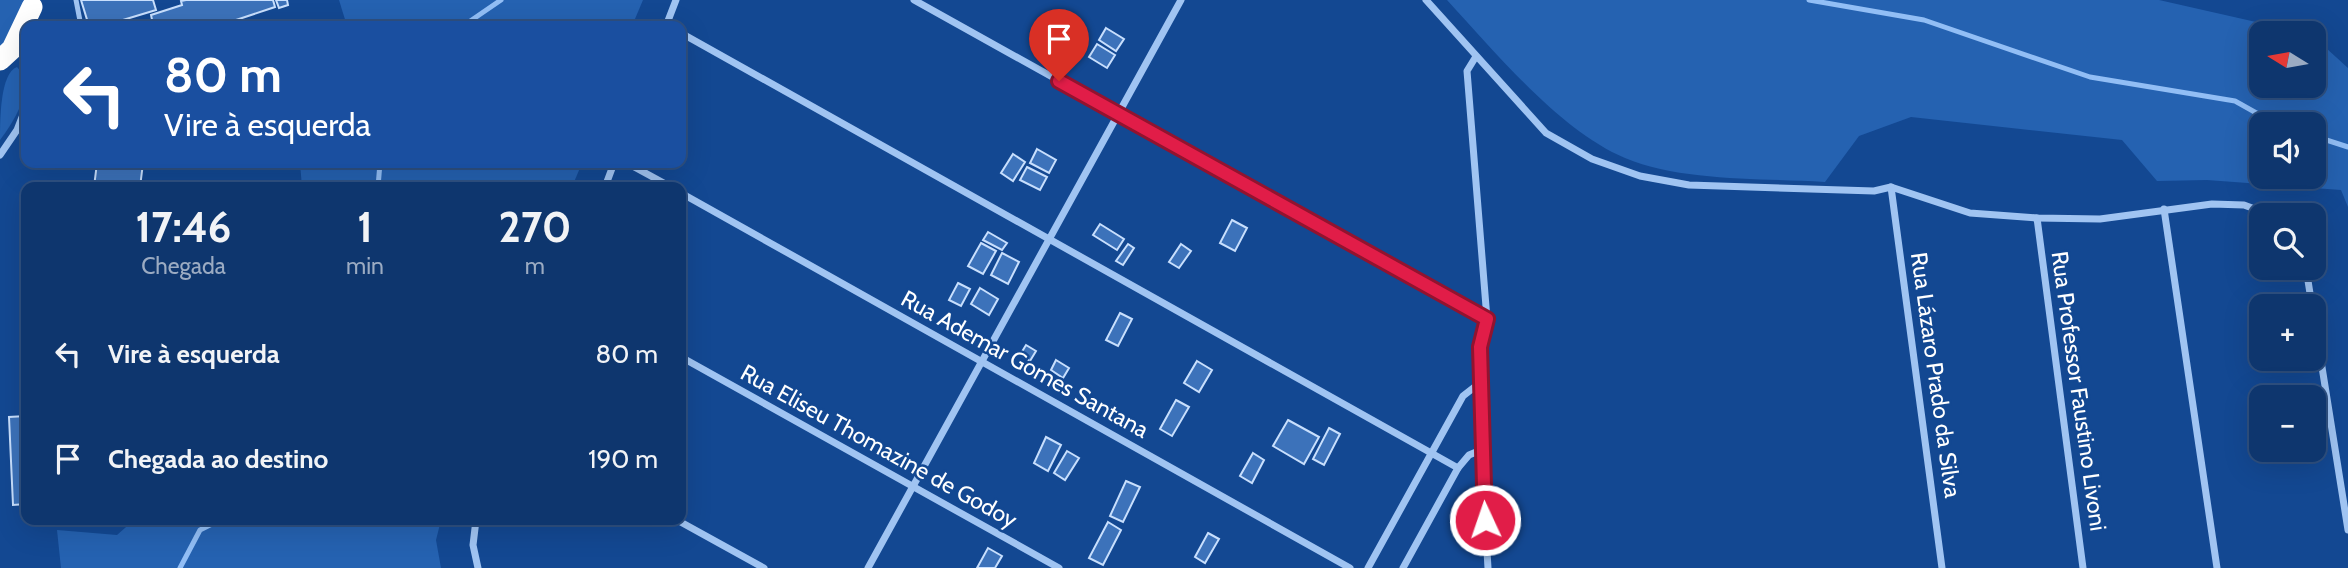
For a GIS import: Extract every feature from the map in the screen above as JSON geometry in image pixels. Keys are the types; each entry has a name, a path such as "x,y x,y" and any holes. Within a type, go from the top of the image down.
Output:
{"highway":[{"path":"0,60 12,49 21,33"}],"street":[{"path":"669,21 676,0"},
{"path":"914,0 1487,319"},
{"path":"868,568 1181,0"},
{"path":"1426,0 1475,58 1546,133 1592,159 1640,176 1689,185 1874,191 1891,187 1970,213 2037,218 2100,219 2213,204 2249,207"},
{"path":"686,36 1458,468"},
{"path":"1475,58 1467,71 1487,319 1480,347 1481,450 1488,568"},
{"path":"0,155 21,120"},
{"path":"636,168 662,182"},
{"name":"Rua Lázaro Prado da Silva","path":"1891,187 1942,568"},
{"name":"Rua Ademar Gomes Santana","path":"686,196 1350,568"},
{"path":"2164,209 2217,568"},
{"name":"Rua Professor Faustino Livoni","path":"2037,218 2083,568"},
{"name":"Rua Eliseu Thomazine de Godoy","path":"686,360 1059,568"},
{"path":"2323,371 2348,530"},
{"path":"1368,568 1463,396 1481,382"},
{"path":"1403,568 1458,468 1469,455 1481,450"},
{"path":"475,525 473,545 478,568"},
{"path":"686,525 764,568"}],"lane":[{"path":"76,0 80,21"},
{"path":"17,130 21,129"}],"shaded area":[{"path":"0,0 25,0 11,34 0,48"},
{"path":"339,0 643,0 634,21 345,21"},
{"path":"1447,0 2159,0 2251,21 2249,21 2249,98 2326,98 2326,48 2348,68 2348,207 2341,190 2326,189 2326,112 2249,112 2249,183 2207,180 2157,181 2122,140 1911,117 1859,136 1825,182 1723,178 1647,166 1601,146 1553,110 1507,66"},
{"path":"17,67 21,72 21,104 0,140 4,87 11,71"},
{"path":"300,168 580,168 574,182 302,182"},
{"path":"128,525 440,525 436,540 441,568 61,568 57,530 117,535"}],"building":[{"path":"81,0 153,0 156,10 120,21 87,21"},
{"path":"273,0 275,7 233,21 152,21 151,15 182,5 181,1"},
{"path":"276,0 287,0 288,5 279,8"},
{"path":"1106,28 1124,39 1116,51 1099,40"},
{"path":"1097,44 1115,55 1107,68 1089,57"},
{"path":"1037,149 1056,160 1049,173 1030,163"},
{"path":"1013,154 1025,162 1013,181 1001,173"},
{"path":"1027,167 1047,177 1040,190 1020,180"},
{"path":"96,168 142,168 141,182 95,182"},
{"path":"1232,220 1247,228 1235,251 1220,243"},
{"path":"1100,224 1124,239 1117,250 1093,235"},
{"path":"988,232 1007,243 1002,250 983,240"},
{"path":"981,243 996,251 983,274 968,266"},
{"path":"1128,244 1134,248 1123,265 1116,261"},
{"path":"1181,244 1191,251 1179,268 1169,262"},
{"path":"1002,253 1019,262 1008,284 991,275"},
{"path":"958,283 970,289 961,306 949,300"},
{"path":"980,288 998,299 989,315 971,304"},
{"path":"1120,313 1132,319 1118,346 1106,340"},
{"path":"1026,345 1036,351 1030,361 1020,355"},
{"path":"1056,360 1069,368 1063,378 1051,370"},
{"path":"1197,361 1212,370 1199,392 1184,383"},
{"path":"1176,400 1189,407 1172,436 1160,429"},
{"path":"21,416 21,504 13,505 9,417"},
{"path":"1288,420 1319,437 1304,464 1273,446"},
{"path":"1329,428 1340,434 1324,465 1313,459"},
{"path":"1046,437 1061,445 1048,471 1034,463"},
{"path":"1067,451 1079,458 1065,480 1054,473"},
{"path":"1253,453 1264,460 1252,483 1240,476"},
{"path":"1126,481 1140,487 1123,522 1110,516"},
{"path":"1108,522 1121,530 1103,565 1089,558"},
{"path":"1208,533 1219,539 1205,563 1195,557"},
{"path":"988,548 1002,556 995,568 977,568"}],"waterway":[{"path":"470,21 501,0"},
{"path":"1809,0 1924,20 2090,77 2235,101 2255,112"},
{"path":"2326,140 2348,147"},
{"path":"378,182 380,168"},
{"path":"180,568 200,530 210,525"}],"route":[{"path":"1059,81 1487,319 1480,347 1485,520"}]}
